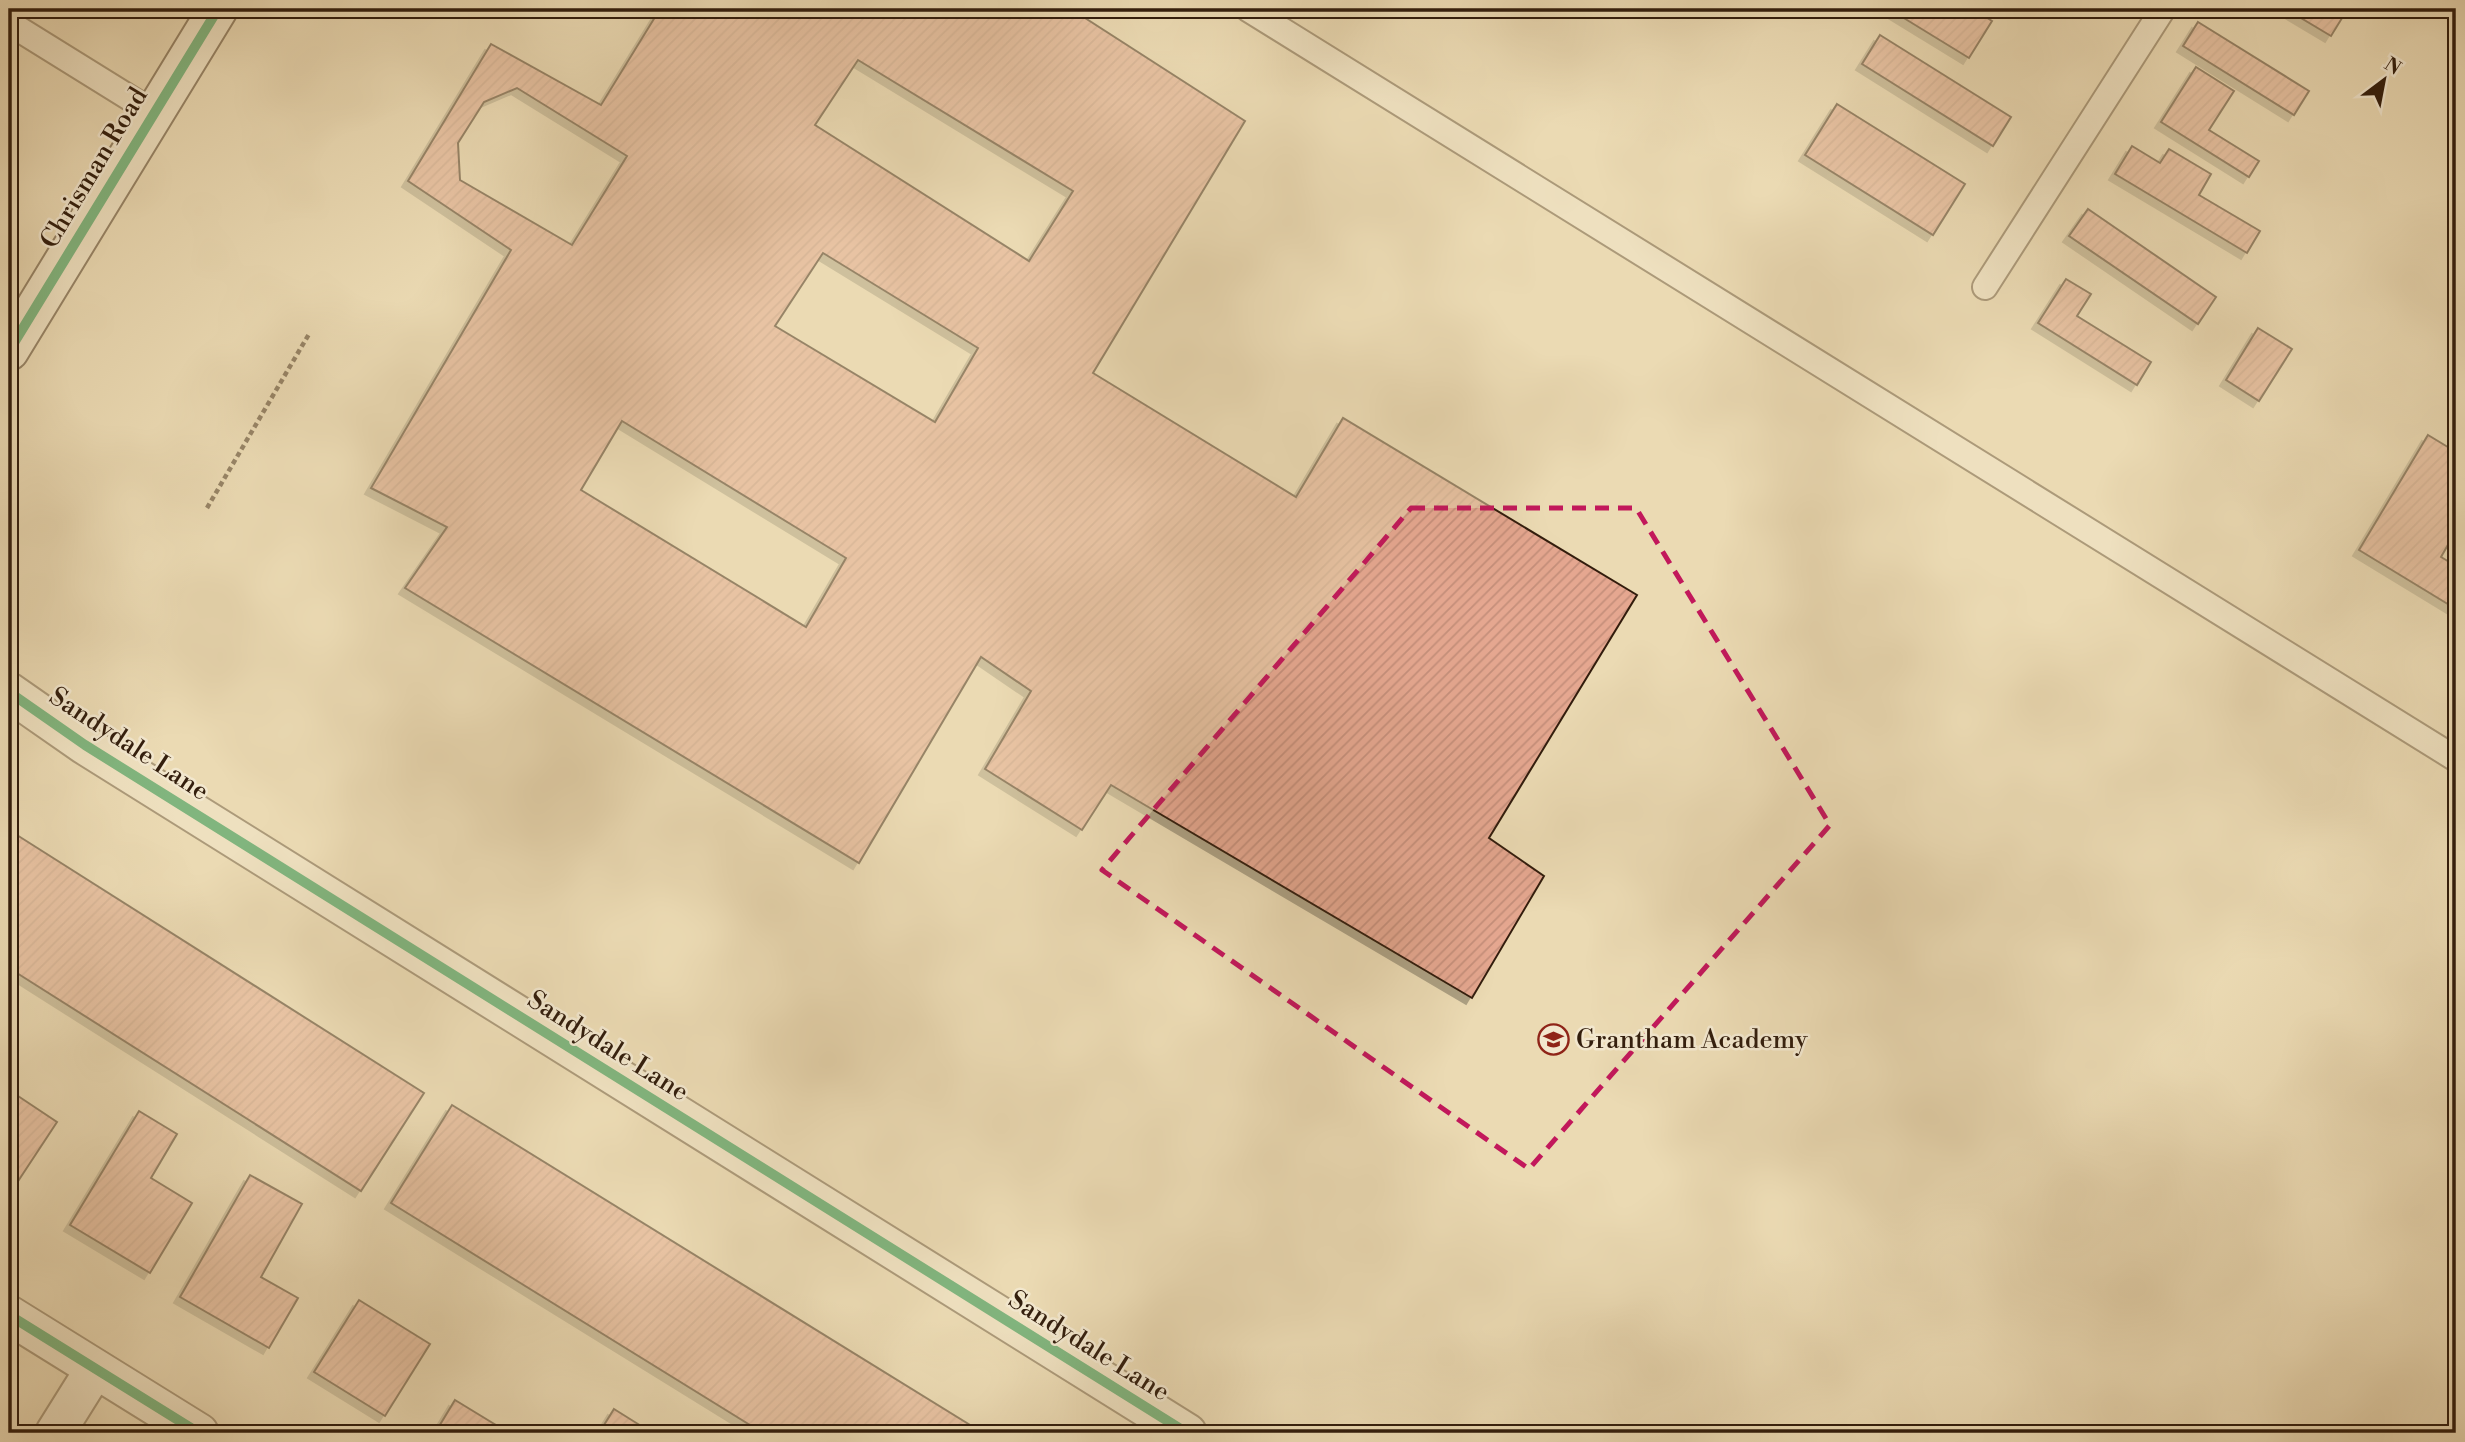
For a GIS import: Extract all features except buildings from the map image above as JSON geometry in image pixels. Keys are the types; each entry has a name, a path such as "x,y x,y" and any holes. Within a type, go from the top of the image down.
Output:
{"street":[{"name":"Chrisman Road","path":"9,351 218,9"},
{"name":"Sandydale Lane","path":"9,692 85,745 1187,1433"},
{"path":"9,1315 199,1433"},
{"path":"55,1433 95,1369"}],"lane":[{"path":"1248,9 2456,760"},
{"path":"1985,287 2163,9"},
{"path":"9,23 154,113"}],"path":[{"path":"207,508 309,334"}],"highlighted area":[{"path":"1411,508 1636,508 1830,825 1529,1169 1102,870"}],"cycle path":[{"path":"9,351 218,9"},
{"path":"9,692 85,745 1187,1433"},
{"path":"9,1315 199,1433"}],"place":[{"name":"Grantham Academy","path":"1553,1040"}]}
